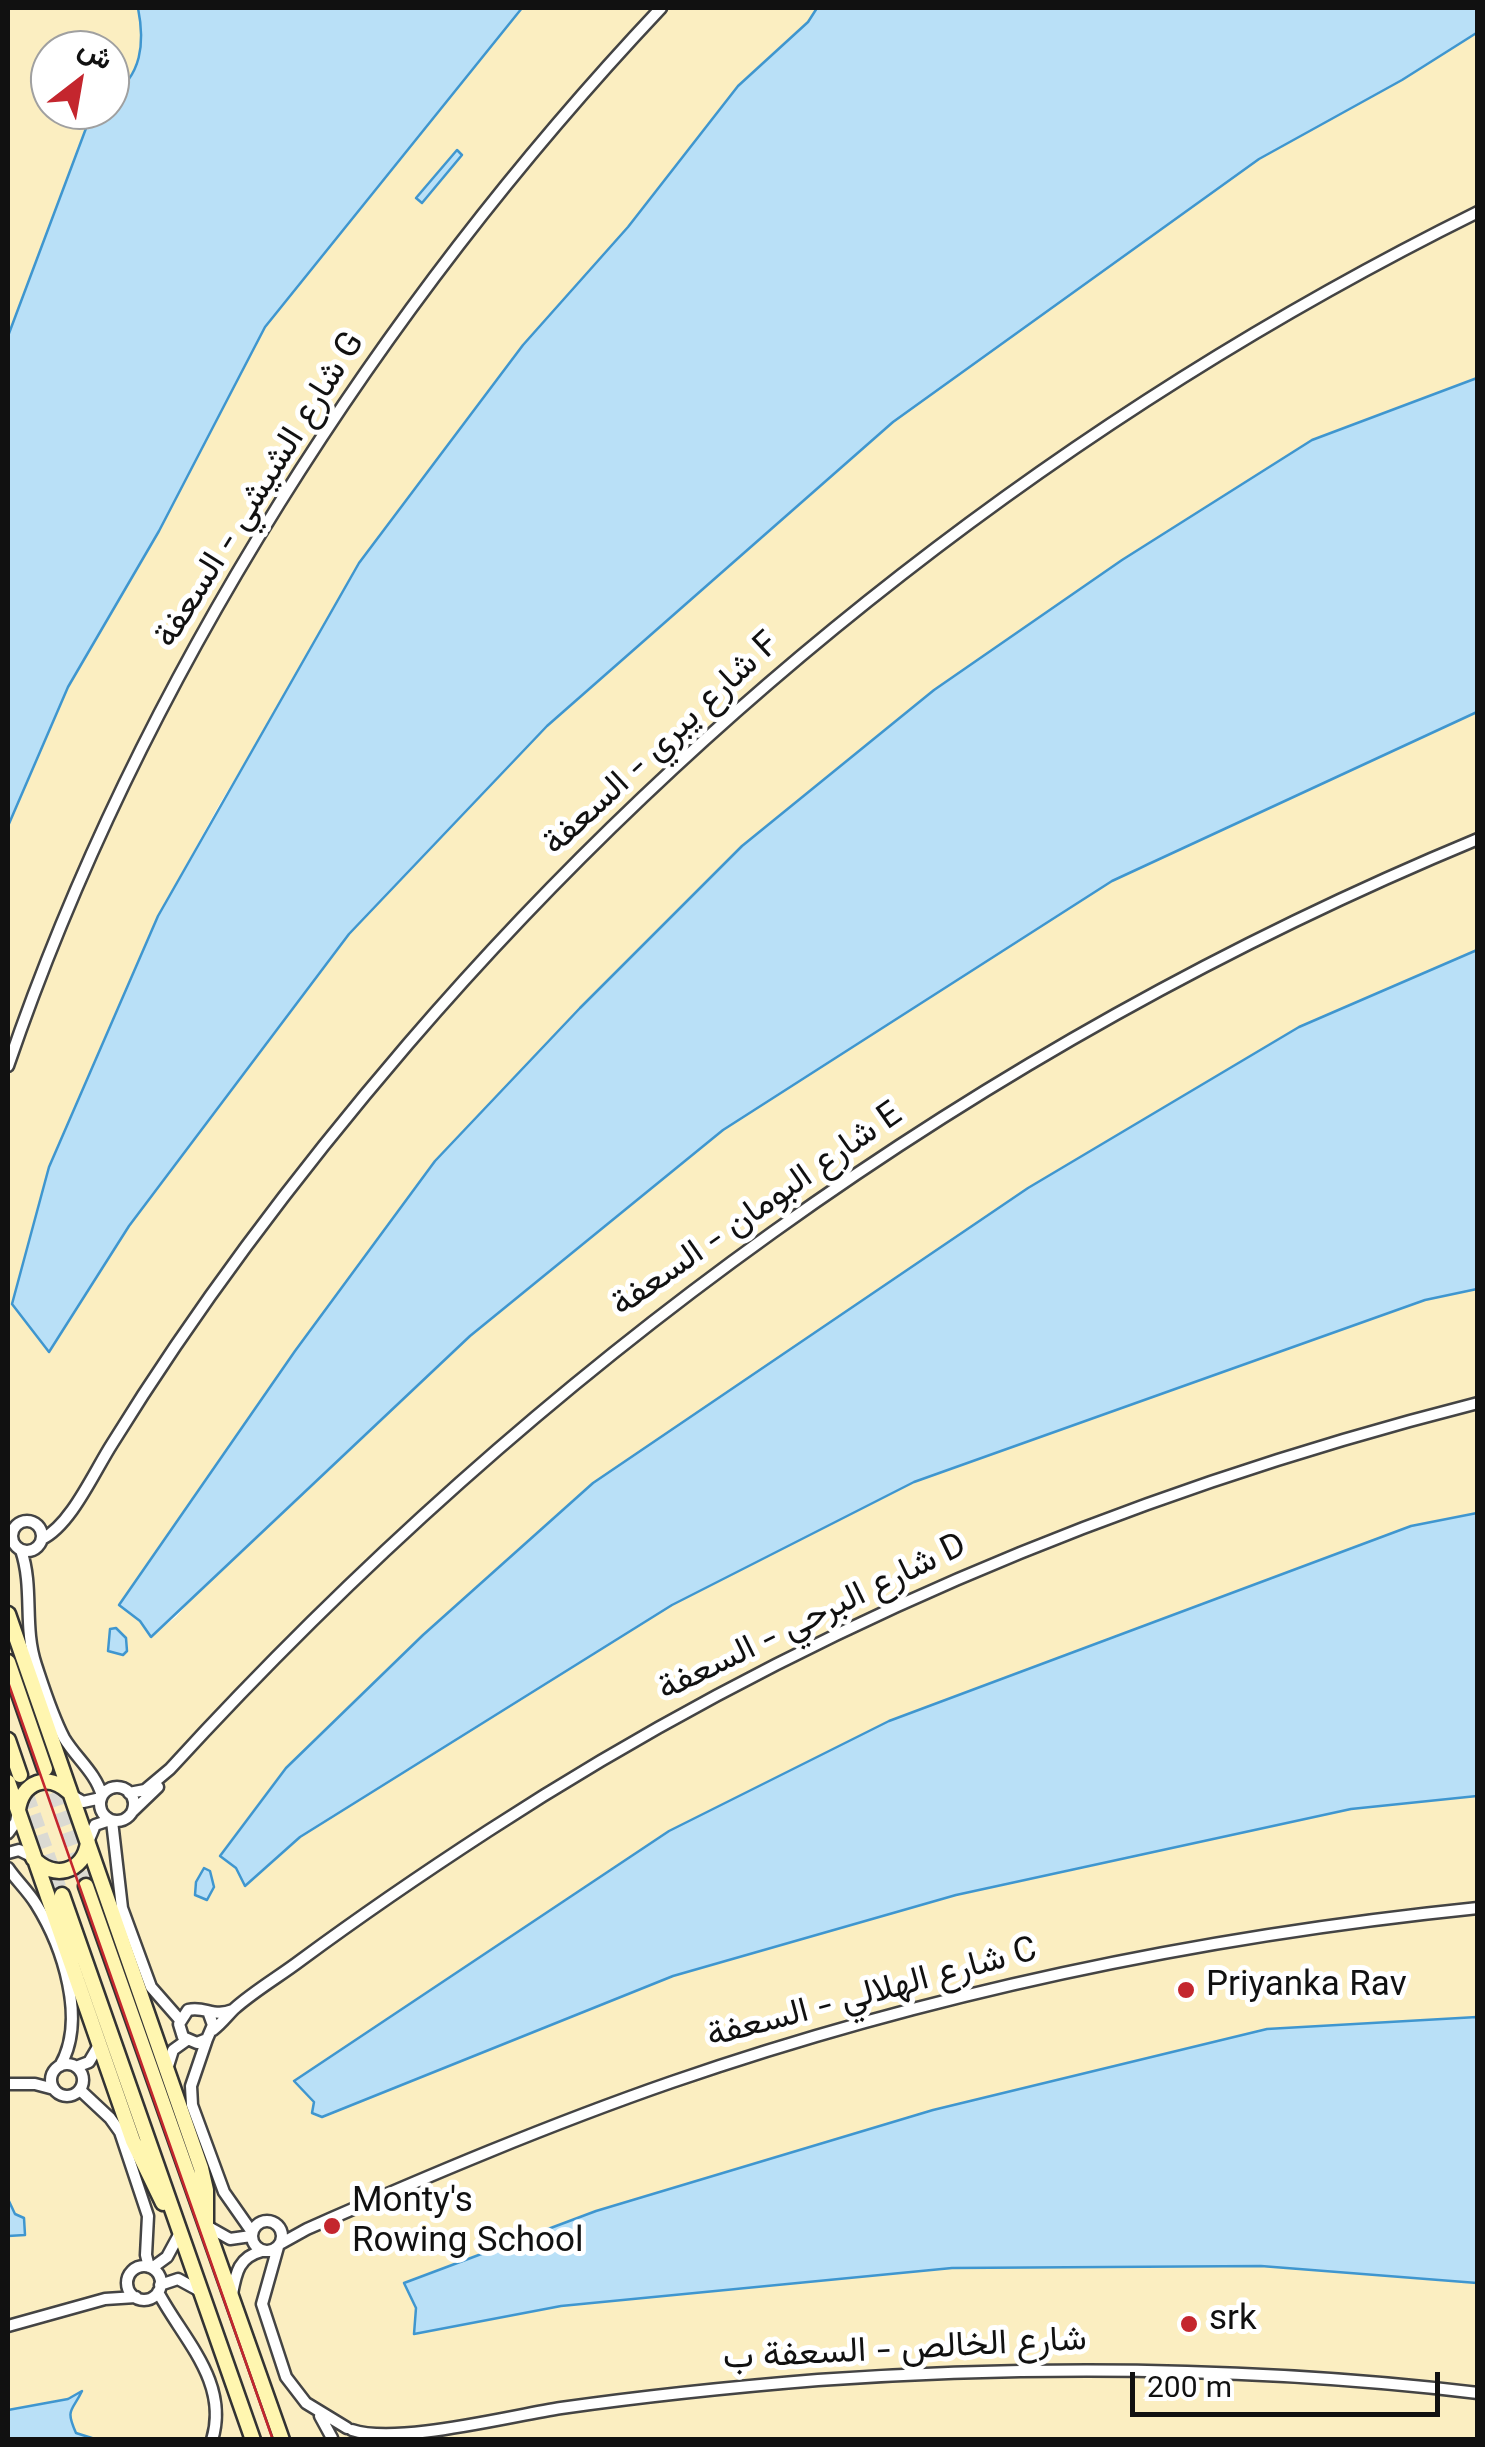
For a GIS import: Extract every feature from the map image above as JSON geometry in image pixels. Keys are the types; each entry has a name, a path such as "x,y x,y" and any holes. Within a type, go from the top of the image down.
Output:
{"main road":[{"path":"8,1614 168,2066 204,2179 207,2225"},
{"path":"8,1662 44,1769"},
{"path":"8,1740 18,1810 33,1858 140,2159 179,2229"},
{"path":"18,1810 26,1789 40,1781 62,1785 73,1796"},
{"path":"33,1858 44,1868 66,1871 79,1864 88,1843"},
{"path":"86,1886 283,2437"},
{"path":"62,1895 253,2439"}],"street":[{"name":"شارع الشيشي - السعفة G","path":"8,1066 52,948 124,788 196,647 276,510 354,391 466,237 544,138 661,8"},
{"name":"شارع يبري - السعفة F","path":"39,1544 60,1528 205,1304 366,1094 531,909 702,743 874,596 1056,462 1245,339 1376,264 1478,212"},
{"name":"شارع البومان - السعفة E","path":"129,1793 145,1790 170,1769 300,1632 437,1500 610,1353 761,1239 918,1132 1114,1016 1316,912 1478,839"},
{"name":"شارع البرحي - السعفة D","path":"210,2035 234,2010 383,1902 517,1812 697,1706 826,1640 1002,1560 1122,1512 1290,1455 1478,1403"},
{"path":"27,1583 9,1529 24,1521 38,1526 67,1516"},
{"path":"38,1526 39,1544 27,1583 27,1626 36,1664 63,1736 91,1774 101,1797 100,1808 111,1820 117,1846 120,1899 148,1981 159,1998 182,2019 198,2058 196,2070"},
{"path":"15,1551 39,1544"},
{"name":"شارع البومان - السعفة E","path":"129,1815 153,1793 170,1769"},
{"path":"91,1774 129,1793 134,1803 117,1846"},
{"path":"73,1796 83,1802 115,1788"},
{"path":"8,1833 18,1810"},
{"path":"88,1843 92,1828 100,1822 129,1815"},
{"path":"8,1853 19,1850 33,1858"},
{"path":"8,1868 44,1918 74,2014 71,2042 75,2067 82,2076 81,2088 96,2108"},
{"path":"8,1876 19,1883"},
{"name":"شارع الهلالي - السعفة C","path":"279,2245 461,2162 603,2106 876,2019 1044,1977 1194,1947 1345,1923 1478,1908"},
{"name":"شارع البرحي - السعفة D","path":"182,2019 199,2008 209,2014 234,2010"},
{"path":"209,2014 210,2035 191,2086 192,2105 224,2192 268,2262 263,2310 286,2376 294,2391 312,2408 361,2440"},
{"path":"152,2023 161,2029 182,2019"},
{"path":"168,2066 173,2050 210,2035"},
{"path":"55,2090 52,2081 71,2042"},
{"path":"28,2084 94,2057 99,2044"},
{"path":"67,2096 96,2078 111,2080"},
{"path":"8,2084 55,2090 96,2108 120,2132 146,2210 150,2268 159,2276 159,2289 170,2313 194,2346 214,2396 217,2420 212,2440"},
{"path":"234,2208 260,2222 292,2230 308,2229"},
{"path":"207,2225 230,2240 252,2234 260,2222"},
{"path":"267,2282 282,2232 277,2224"},
{"path":"135,2269 150,2268 173,2250 179,2229"},
{"path":"106,2299 127,2281 146,2242"},
{"path":"232,2295 242,2261 279,2245"},
{"path":"8,2326 106,2299 141,2298 172,2280 186,2281 204,2298"},
{"path":"127,2281 129,2290 170,2313"},
{"name":"شارع الخالص - السعفة ب","path":"349,2429 379,2436 398,2435 674,2394 932,2374 1207,2373 1478,2392"},
{"path":"312,2408 331,2438 340,2430 349,2429"},
{"name":"شارع الخالص - السعفة ب","path":"386,2440 398,2435"}],"sand":[{"path":"8,8 138,8 141,46 130,77 130,30 30,30 30,130 85,130 8,336"},
{"path":"522,8 817,8 808,22 738,86 628,227 523,345 359,563 303,666 219,805 158,916 49,1167 49,1351 129,1226 349,934 547,726 893,422 1259,159 1402,80 1477,32 1477,378 1312,440 1122,560 934,690 742,846 435,1161 295,1351 120,1605 151,1636 176,1617 470,1336 723,1130 1112,881 1477,712 1477,950 1299,1027 1028,1188 593,1483 423,1635 286,1768 220,1855 236,1868 246,1885 300,1837 672,1605 914,1482 1425,1300 1477,1289 1477,1513 1411,1526 889,1721 669,1831 294,2081 314,2102 673,1976 956,1895 1351,1809 1477,1796 1477,2017 1267,2029 933,2110 596,2211 404,2283 416,2308 415,2333 561,2306 952,2268 1261,2266 1477,2283 1477,2439 95,2440 76,2433 69,2409 77,2402 68,2399 8,2411 8,2236 25,2235 8,2199 8,826 68,687 159,531 265,327"}],"water":[{"path":"138,8 522,8 265,327 159,531 68,687 8,826 8,336 85,130 130,130 130,77 139,58"},
{"path":"817,8 1477,8 1478,32 1402,80 1259,159 893,422 547,726 349,934 129,1226 49,1352 12,1304 49,1167 158,916 359,563 523,345 628,227 738,86 808,22"},
{"path":"457,150 462,155 422,203 416,198"},
{"path":"1477,378 1477,712 1112,881 723,1130 470,1336 151,1637 140,1621 119,1605 295,1351 435,1161 742,846 934,690 1122,560 1312,440"},
{"path":"1477,950 1477,1289 1425,1300 914,1482 672,1605 300,1837 245,1886 236,1868 220,1856 286,1768 423,1635 593,1483 1028,1188 1299,1027"},
{"path":"1477,1513 1477,1796 1351,1809 956,1895 673,1976 322,2117 312,2113 314,2102 294,2081 669,1831 889,1721 1411,1526"},
{"path":"116,1628 126,1638 127,1651 123,1655 108,1651 110,1629"},
{"path":"204,1868 210,1871 214,1887 207,1900 195,1895 196,1882"},
{"path":"1477,2017 1477,2283 1261,2266 952,2268 561,2306 414,2334 416,2308 404,2283 596,2211 933,2110 1267,2029"},
{"path":"8,2199 15,2214 24,2218 25,2235 8,2236"},
{"path":"82,2391 71,2410 71,2419 76,2433 95,2439 8,2439 8,2410 68,2399"}],"tunnel":[{"path":"46,1773 86,1886"},
{"path":"20,1775 62,1895"}],"railway":[{"path":"8,1682 273,2440"}],"place":[{"name":"Priyanka Rav","path":"1186,1990"},
{"name":"Monty's Rowing School","path":"332,2226"},
{"name":"srk","path":"1189,2324"}]}
